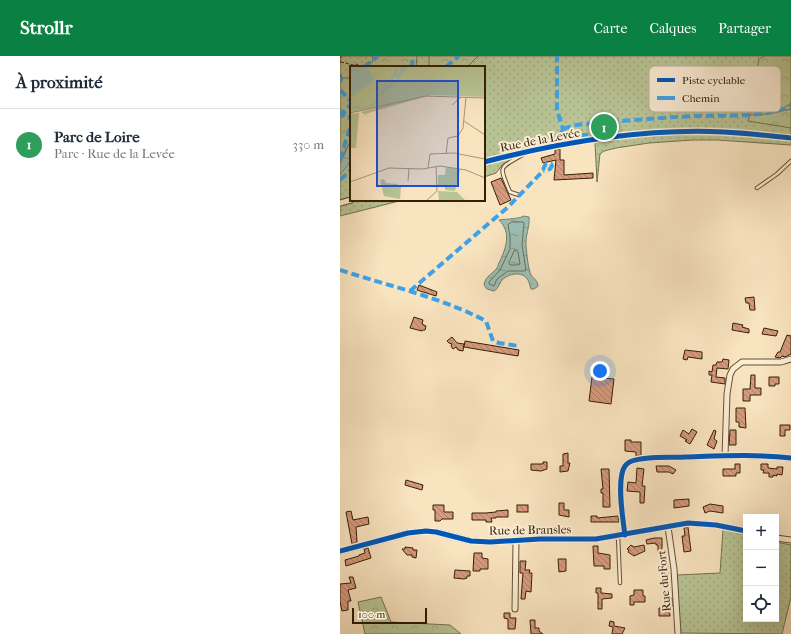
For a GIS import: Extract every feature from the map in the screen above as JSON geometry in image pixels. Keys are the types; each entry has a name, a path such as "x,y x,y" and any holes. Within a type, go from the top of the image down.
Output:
{"street":[{"name":"Rue de la Levée","path":"485,162 568,144 678,132 724,132 791,138"},
{"path":"340,202 350,200"},
{"path":"725,456 727,394 730,375 733,369 742,362 780,362 791,359"},
{"path":"625,535 621,503 621,478 625,466 629,462 634,460 655,458 725,456 769,455 791,458"},
{"name":"Rue de Bransles","path":"340,551 408,533 426,532 436,532 471,541 490,542 596,539 688,524 704,524 743,530"},
{"name":"Rue du Fort","path":"668,527 674,568 678,634"},
{"path":"779,538 791,540"},
{"path":"516,541 516,609"}],"lane":[{"path":"519,195 510,192 501,172 502,168 510,161 530,151"},
{"path":"757,188 777,174 791,161"},
{"path":"618,536 620,583"}],"path":[{"path":"341,56 340,63 353,65 357,64 358,66"}],"green space":[{"path":"340,56 791,56 791,136 718,129 639,132 485,161 485,66 350,66 350,197 340,200"},
{"path":"372,56 417,56 416,66 366,66 373,61"},
{"path":"429,56 478,56 468,66 429,66"},
{"path":"765,56 791,56 791,103 782,109 781,66 758,66 759,59"},
{"path":"350,77 350,143 340,160 340,78"},
{"path":"791,109 791,128 748,121 750,115 768,114"},
{"path":"723,134 791,140 791,145 717,140 693,140 649,143 616,148 604,151 600,154 597,182 595,143 638,137"},
{"path":"516,156 503,164 496,173 485,177 485,164"},
{"path":"353,201 399,201 340,216 340,204"},
{"path":"723,530 743,534 743,622 779,622 779,543 791,545 791,597 782,634 680,633 677,575 720,573"},
{"path":"381,597 391,622 450,625 461,634 365,634 358,602"}],"water":[{"path":"350,141 350,160 340,174 340,164"},
{"path":"524,216 529,217 526,242 529,269 531,275 537,281 538,286 531,289 528,280 525,277 515,274 502,280 497,289 494,291 487,289 484,285 485,282 497,268 506,246 507,235 499,220"}],"building":[{"path":"560,149 560,160 564,160 564,175 593,173 593,178 554,180 556,160 543,163 541,158 555,154 555,150"},
{"path":"501,178 511,200 500,205 491,182"},
{"path":"419,285 437,292 436,296 417,290"},
{"path":"754,297 755,310 750,310 749,303 746,303 745,298"},
{"path":"414,317 423,320 422,324 426,326 425,330 422,331 410,328"},
{"path":"733,323 743,325 742,327 749,329 749,333 732,330"},
{"path":"764,328 778,331 776,336 762,334"},
{"path":"787,335 791,336 791,354 780,358 775,357 778,352 780,352"},
{"path":"452,337 457,343 464,344 463,351 458,350 456,347 453,349 451,346 452,344 447,341"},
{"path":"465,341 519,350 518,356 464,347"},
{"path":"685,350 702,352 702,359 688,357 687,360 683,359"},
{"path":"723,359 729,360 728,369 717,368 716,377 725,378 725,384 711,382 712,375 709,375 709,371 712,372 713,365 716,365 717,362 722,362"},
{"path":"751,375 755,375 755,388 761,388 761,395 750,395 750,401 743,401 743,389 750,389"},
{"path":"592,377 614,379 611,404 589,401"},
{"path":"769,377 779,377 779,384 769,386"},
{"path":"736,408 745,408 746,428 739,427 739,422 736,422"},
{"path":"780,425 790,425 790,430 785,430 785,436 780,436"},
{"path":"692,429 697,432 690,444 685,441 687,440 680,436 683,430 689,434"},
{"path":"714,430 716,431 714,439 717,441 714,449 707,445"},
{"path":"730,430 736,430 736,445 729,445"},
{"path":"625,440 631,440 631,442 641,442 641,455 636,456 636,452 625,451"},
{"path":"568,453 568,463 570,463 568,471 560,472 560,466 563,466 563,454"},
{"path":"543,462 547,462 547,469 541,471 531,470 531,464 543,464"},
{"path":"735,464 740,464 740,473 736,473 736,476 723,476 723,469 735,469"},
{"path":"761,464 768,464 768,468 777,469 777,467 783,467 782,475 777,474 777,476 773,475 773,477 769,477 769,473 763,473 764,470 761,470"},
{"path":"656,466 669,466 676,470 673,474 669,472 657,472"},
{"path":"637,468 644,469 642,486 645,486 644,503 640,503 640,492 627,491 628,482 636,483"},
{"path":"601,469 609,469 610,507 603,507 603,493 601,493 601,489 603,489"},
{"path":"406,480 423,485 422,490 405,485"},
{"path":"689,499 689,506 674,508 674,500"},
{"path":"559,503 564,503 564,510 569,510 569,517 559,515"},
{"path":"710,504 723,506 723,513 710,511 705,513 703,507"},
{"path":"433,505 444,505 444,512 453,512 453,519 442,519 440,521 435,521 435,510 433,510"},
{"path":"517,505 528,505 528,512 517,512"},
{"path":"508,510 508,517 491,518 492,522 486,522 486,520 472,520 472,513"},
{"path":"351,511 353,520 368,517 369,524 356,527 357,542 352,544 346,512"},
{"path":"591,516 597,516 597,518 618,516 619,522 591,522"},
{"path":"688,527 691,551 684,552 682,536 685,536 684,528"},
{"path":"662,538 662,552 658,552 658,545 656,545 656,543 647,544 646,540"},
{"path":"631,545 634,547 644,545 645,551 634,556 628,552 629,550 627,549"},
{"path":"593,546 598,546 598,553 610,555 610,569 604,569 604,566 594,566"},
{"path":"405,547 417,550 416,558 412,557 412,555 407,555 402,549 405,549"},
{"path":"368,548 371,558 346,566 345,560 365,553 364,549"},
{"path":"474,553 482,553 482,558 488,559 488,569 473,571"},
{"path":"558,559 566,559 566,571 559,572"},
{"path":"520,561 526,561 525,570 530,570 529,573 532,573 531,592 526,591 525,599 521,599 523,573 520,573"},
{"path":"662,566 668,566 668,583 662,584"},
{"path":"455,570 470,571 470,576 467,576 467,578 464,579 454,578"},
{"path":"349,577 353,577 356,588 348,590 351,601 348,601 348,610 342,611 340,602 340,584 351,583"},
{"path":"596,588 601,588 601,593 612,594 612,598 602,599 602,609 598,609 598,593 596,593"},
{"path":"634,590 643,590 645,602 634,602 634,605 630,605 630,596 634,595"},
{"path":"672,598 672,607 669,607 670,616 659,616 659,608 661,608 662,605 665,605 665,600"},
{"path":"504,613 510,613 510,618 516,618 515,629 508,629 508,619 504,618"},
{"path":"530,620 535,620 535,628 539,628 539,631 543,634 531,634"},
{"path":"610,621 614,622 614,626 625,628 622,634 612,634 613,627 609,626"}],"marked path":[{"path":"365,66 378,56"},
{"path":"411,66 413,56"},
{"path":"447,66 459,56"},
{"path":"541,144 559,137 563,129 557,110 557,56"},
{"path":"340,82 342,77"},
{"path":"340,90 350,100"},
{"path":"340,117 350,105"},
{"path":"781,110 791,106"},
{"path":"340,110 344,117 350,118"},
{"path":"563,129 579,125 608,122 686,116 732,116 770,112"},
{"path":"340,159 350,128"},
{"path":"570,135 588,135"},
{"path":"410,291 508,207 543,171 546,164 551,164 552,166 550,169 543,171"},
{"path":"340,180 350,171"},
{"path":"340,270 414,292 451,305 486,321 493,341 519,346"}],"cycle path":[{"path":"485,162 543,148 633,134 694,131 733,132 791,138"},
{"path":"625,535 621,500 621,480 622,472 627,463 638,459 651,458 724,456 791,458"},
{"path":"340,551 408,533 426,531 471,541 490,542 540,539 596,539 688,523 716,525 743,530"}],"place":[{"name":"Parc de Loire","path":"604,127"}]}
